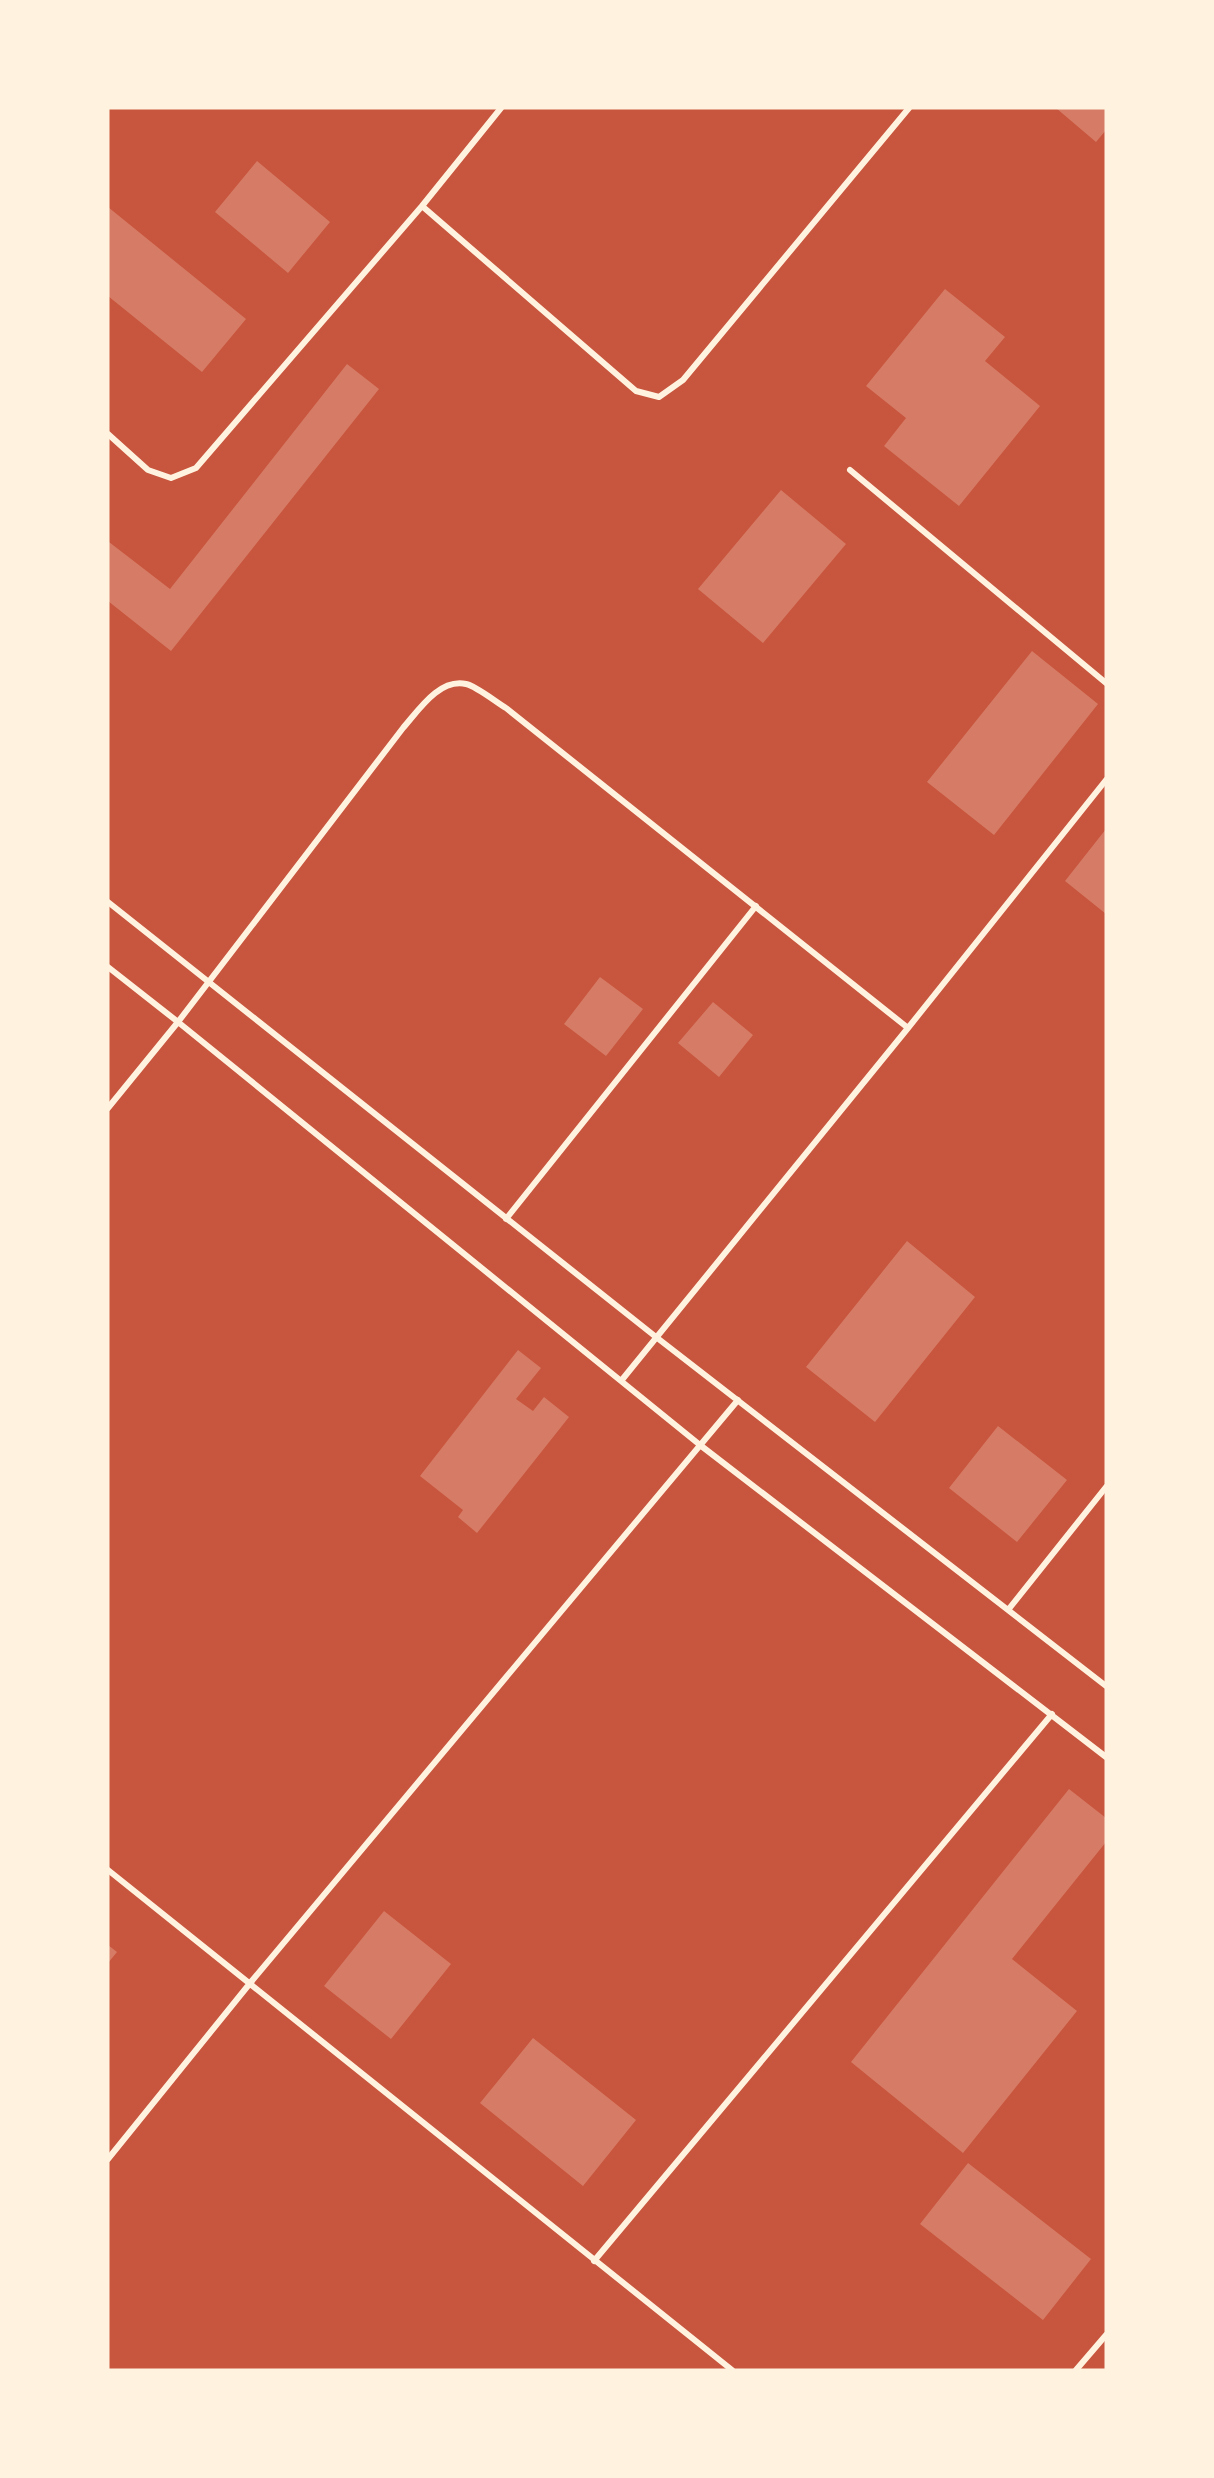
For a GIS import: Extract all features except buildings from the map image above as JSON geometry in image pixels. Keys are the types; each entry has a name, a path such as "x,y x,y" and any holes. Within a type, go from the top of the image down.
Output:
{"street":[{"path":"108,434 148,470 171,478 196,468 422,206 501,108"},
{"path":"422,206 636,391 659,397 683,380 909,108"},
{"path":"850,470 1106,683"},
{"path":"108,1108 178,1022 403,728 428,699 445,685 466,684 506,708 908,1028"},
{"path":"621,1381 1106,780"},
{"path":"108,903 656,1337 1106,1686"},
{"path":"507,1219 756,906"},
{"path":"108,967 700,1445 1106,1757"},
{"path":"108,2158 250,1983 738,1400"},
{"path":"1008,1610 1106,1487"},
{"path":"594,2261 1052,1714"},
{"path":"108,1870 732,2370"},
{"path":"1076,2370 1106,2335"}]}
